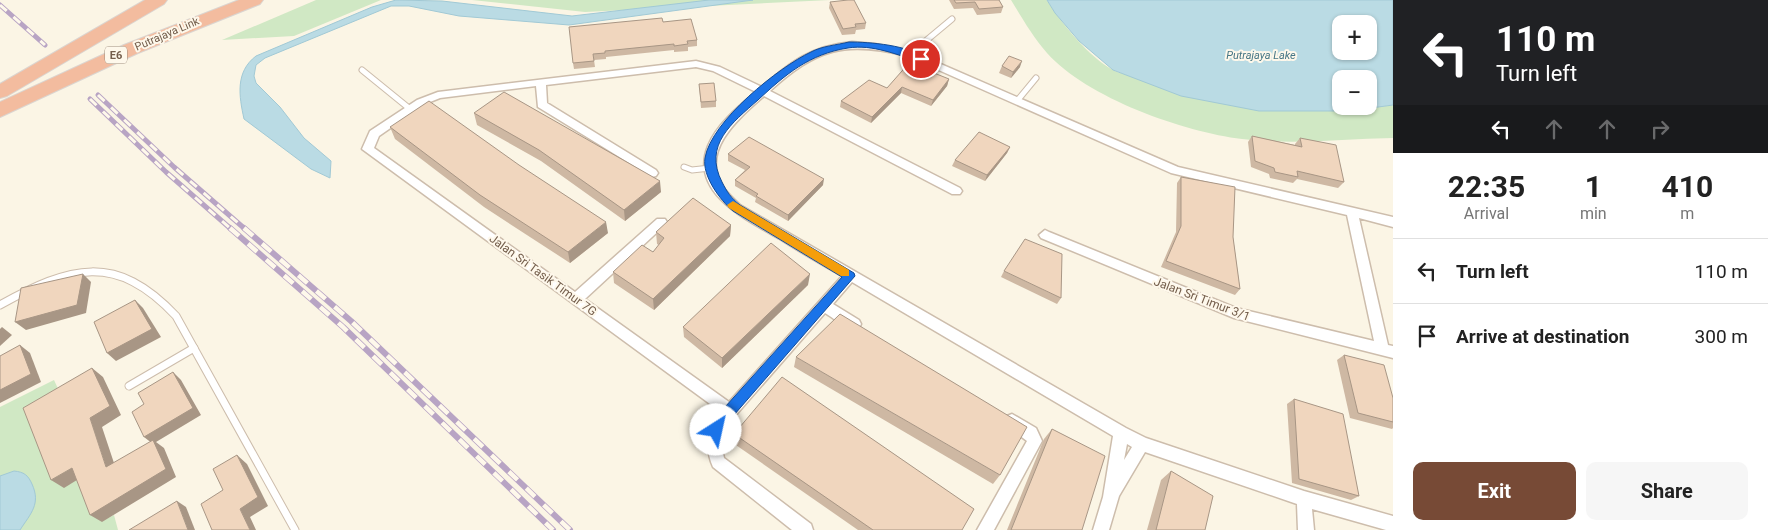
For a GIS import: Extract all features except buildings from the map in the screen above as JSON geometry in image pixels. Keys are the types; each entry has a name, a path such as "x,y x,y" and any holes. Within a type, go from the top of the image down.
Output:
{"highway":[{"path":"2,103 158,0"},
{"name":"Putrajaya Link","path":"2,103 168,18 215,0"},
{"name":"Putrajaya Link","path":"2,103 138,45 254,0"}],"street":[{"path":"1393,222 1175,170 910,54 866,45 830,48 804,58 789,67 721,130 712,150 710,168 720,190 736,208 1142,444 1304,499 1393,524"},
{"path":"410,109 438,95 696,64 716,69 762,91 956,191"},
{"path":"541,83 542,105 652,173"},
{"name":"Jalan Sri Tasik Timur 7G","path":"410,109 374,134 368,149 730,411"},
{"path":"1352,213 1387,351"},
{"path":"576,298 661,222"},
{"name":"Jalan Sri Timur 3/1","path":"1045,235 1227,310 1387,351"},
{"path":"806,530 718,462 713,446 716,430 730,411 850,276"},
{"path":"824,305 866,330"},
{"path":"984,530 1035,441 1032,433 998,412"},
{"path":"1101,530 1111,496 1121,433"},
{"path":"1111,496 1142,444"},
{"path":"1304,499 1306,530"}],"lane":[{"path":"910,54 952,19"},
{"path":"362,70 410,109"},
{"path":"1017,101 1036,78"},
{"path":"684,167 692,170 710,168"},
{"path":"0,305 42,282 92,272 114,272 132,277 164,300 176,316 295,530"},
{"path":"129,386 194,348"}],"green space":[{"path":"316,0 381,0 294,36 222,40"},
{"path":"472,0 830,0 585,12"},
{"path":"1011,0 1047,0 1060,19 1085,48 1117,72 1297,111 1332,111 1332,115 1377,115 1377,107 1393,105 1393,138 1299,142 1261,141 1219,135 1165,121 1111,98 1064,69 1047,53"},
{"path":"54,380 95,469 102,521 114,515 118,530 0,530 0,407"}],"water":[{"path":"396,0 442,1 572,16 709,0 753,0 569,25 459,16 409,6 391,6 265,58 256,65 254,76 256,83 280,107 304,138 331,161 330,178 311,169 244,119 240,85 245,69 256,56 372,7"},
{"name":"Putrajaya Lake","path":"1047,0 1393,0 1393,105 1377,107 1377,70 1332,70 1332,111 1259,111 1181,96 1113,70 1079,41 1055,13"},
{"path":"14,471 23,473 29,478 35,491 34,508 20,530 0,530 0,476"}],"railway":[{"path":"0,5 45,45"},
{"path":"98,95 174,167 245,229"},
{"path":"90,99 166,172 231,229"},
{"path":"230,228 343,327 553,530"},
{"path":"244,228 351,321 570,530"}],"slow traffic":[{"path":"733,205 845,273"}],"route":[{"path":"716,430 730,411 850,276 736,208 726,199 714,180 710,168 712,150 721,130 789,67 817,52 849,45 866,45 898,50 921,59"}]}
